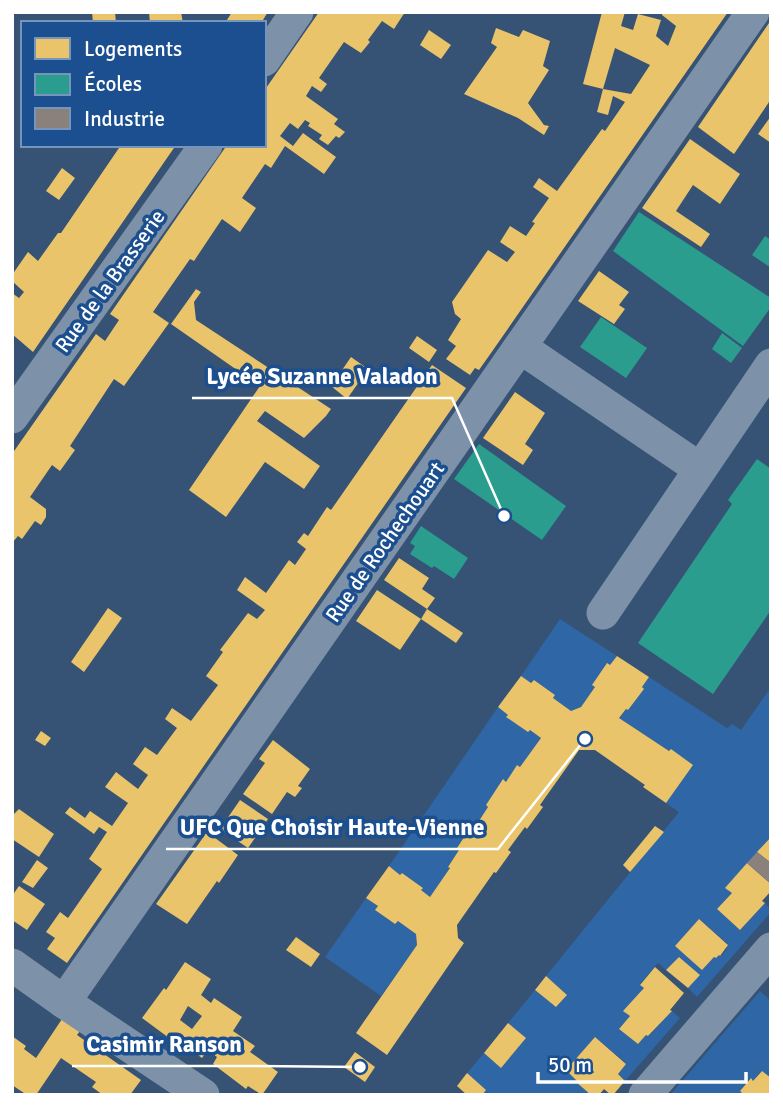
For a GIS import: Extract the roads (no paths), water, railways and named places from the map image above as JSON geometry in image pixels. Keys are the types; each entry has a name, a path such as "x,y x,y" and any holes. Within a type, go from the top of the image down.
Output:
{"street":[{"path":"266,57 297,12"},
{"name":"Rue de Rochechouart","path":"64,1002 753,12"},
{"name":"Rue de la Brasserie","path":"12,417 205,147"},
{"path":"520,347 700,469"},
{"path":"603,613 771,365"},
{"path":"645,1095 771,949"},
{"path":"12,965 200,1094"}],"place":[{"name":"Lycée Suzanne Valadon","path":"504,516"},
{"name":"UFC Que Choisir Haute-Vienne","path":"585,739"},
{"name":"Casimir Ranson","path":"360,1067"}]}
